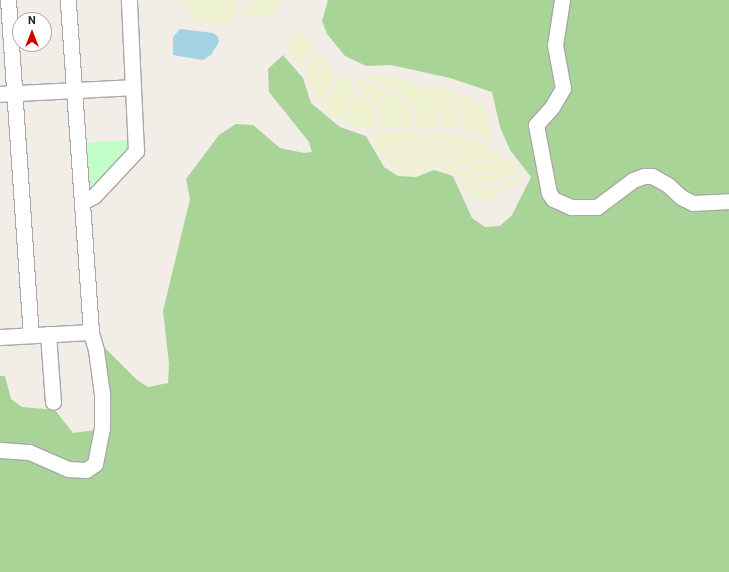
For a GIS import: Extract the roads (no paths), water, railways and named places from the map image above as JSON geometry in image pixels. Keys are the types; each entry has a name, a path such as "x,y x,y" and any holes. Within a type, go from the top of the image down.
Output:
{"street":[{"path":"8,0 7,94 31,335"},
{"path":"0,450 29,452 68,469 86,470 95,464 102,429 103,404 96,350 91,332 68,0"},
{"path":"82,202 94,196 136,152 129,0"},
{"path":"562,0 555,45 563,88 552,107 536,125 550,193 554,199 571,207 597,208 633,180 644,176 652,176 668,185 681,197 693,203 729,201"},
{"path":"7,94 133,87"},
{"path":"0,337 91,332"},
{"path":"48,334 53,402"}],"water":[{"path":"180,29 213,33 218,37 219,42 211,55 203,60 173,55 173,37"}]}
